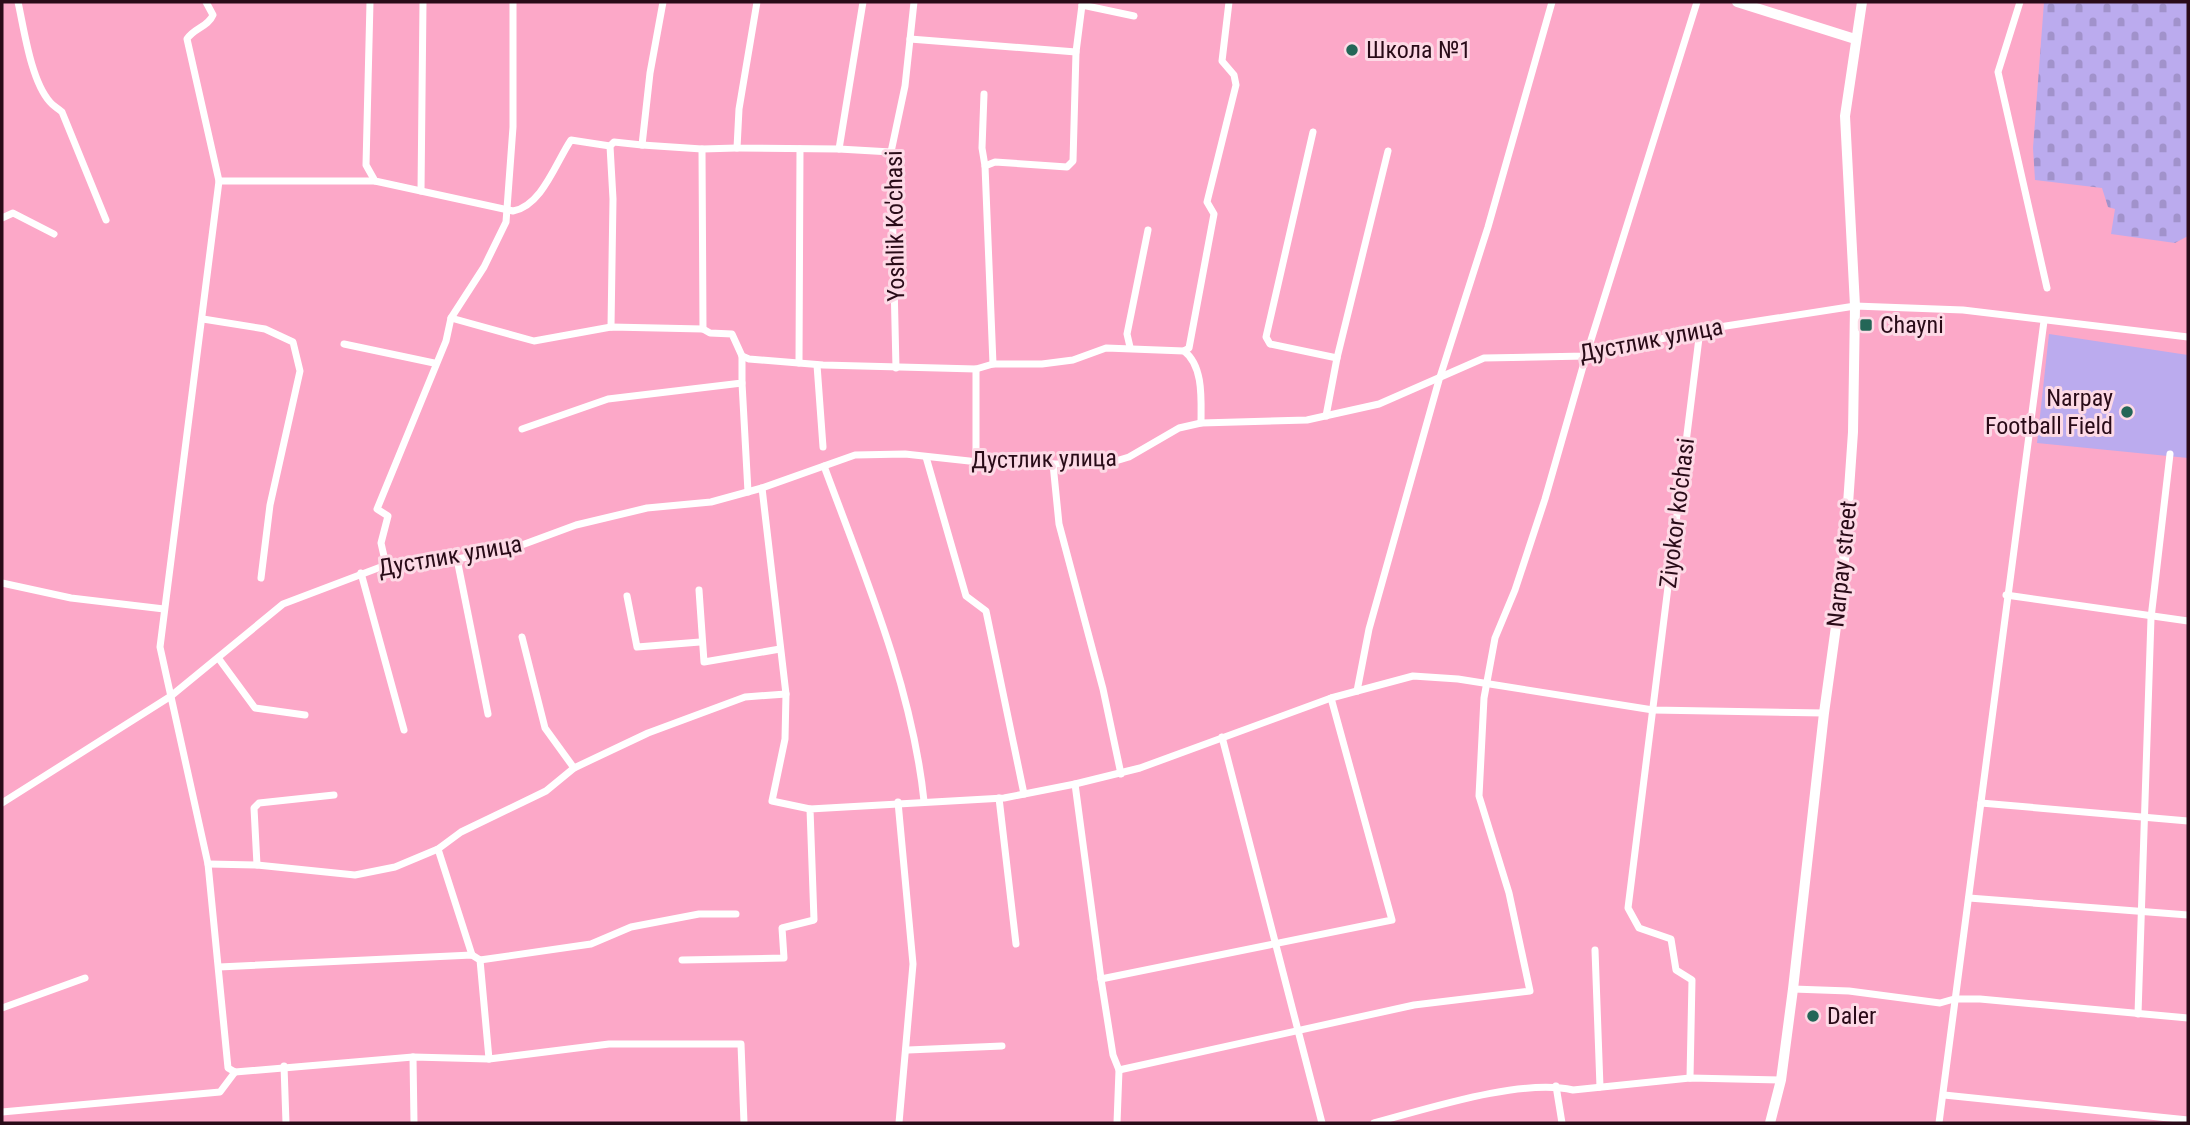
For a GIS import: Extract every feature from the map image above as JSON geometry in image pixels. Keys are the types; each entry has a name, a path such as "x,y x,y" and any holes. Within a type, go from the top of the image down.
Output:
{"main road":[{"path":"1737,2 1855,39"},
{"name":"Narpay street","path":"1770,1123 1781,1080 1824,713 1843,576 1853,432 1856,306 1845,116 1862,2"}],"street":[{"path":"18,2 29,52 41,85 50,102 62,112 106,220"},
{"path":"206,2 213,15 210,22 192,32 187,39 219,181 160,647 208,864 229,1068 235,1072 413,1057 489,1059 610,1044 741,1044 744,1123"},
{"path":"370,2 366,164 375,181"},
{"path":"421,191 423,2"},
{"path":"386,565 381,543 388,516 377,509 434,363 446,341 451,318 484,267 506,222 513,127 513,2"},
{"path":"642,145 650,74 663,2"},
{"path":"737,148 739,109 757,2"},
{"path":"839,149 863,2"},
{"name":"Yoshlik Ko'chasi","path":"896,368 891,152 905,86 914,2"},
{"path":"1184,352 1189,348 1214,214 1207,202 1210,182 1236,85 1234,75 1222,61 1229,2"},
{"path":"1357,691 1369,629 1439,380 1488,227 1552,2"},
{"path":"1119,1070 1414,1005 1530,991 1509,893 1479,796 1486,684 1495,638 1524,564 1697,2"},
{"path":"2020,2 1998,72 2047,288"},
{"path":"985,166 995,162 1067,167 1073,161 1076,52 1083,4 1134,16"},
{"path":"910,39 1076,52"},
{"path":"984,94 982,148 993,364"},
{"path":"1313,132 1266,337 1270,344 1336,358"},
{"path":"219,181 375,181 519,210 536,196 571,140 610,146"},
{"path":"610,146 614,142 702,149 839,149 891,152"},
{"path":"610,146 613,199 611,327"},
{"path":"702,149 703,328"},
{"path":"799,363 800,149"},
{"path":"1326,416 1336,358 1388,151"},
{"path":"2,218 13,213 54,234"},
{"path":"1130,347 1127,334 1148,230"},
{"name":"Дустлик улица","path":"2,803 172,696 283,604 386,565 457,559 511,549 576,525 647,508 710,502 748,492 855,455 926,457 976,463 1109,463 1129,457 1179,428 1201,423 1307,420 1379,404 1484,358 1586,356 1700,330 1856,306 1963,310 2188,337"},
{"path":"451,318 534,341 611,327 703,328 710,333 732,334 742,356 741,383 748,492"},
{"path":"203,319 265,329 293,342 298,361 300,371 270,505 261,578"},
{"path":"1939,1123 2044,321"},
{"name":"Ziyokor ko'chasi","path":"1690,1078 1692,981 1676,970 1671,939 1639,928 1628,908 1700,330"},
{"path":"344,344 434,363"},
{"path":"742,356 817,365 976,369 993,364 1042,364 1073,360 1106,348 1130,347 1184,352 1194,358 1198,371 1201,423"},
{"path":"817,365 822,447"},
{"path":"976,369 976,463"},
{"path":"522,429 608,399 741,383"},
{"path":"2138,1014 2151,618 2169,454"},
{"path":"926,457 966,596 986,611 1024,794"},
{"path":"1053,464 1059,524 1103,689 1121,774"},
{"path":"824,466 867,582 910,720 924,801"},
{"path":"762,488 786,694 785,739 772,801 810,809 999,798 1024,794 1121,774 1331,698 1413,676 1458,679 1653,710 1824,713"},
{"path":"457,559 488,714"},
{"path":"361,573 404,730"},
{"path":"2,583 71,598 164,609"},
{"path":"699,590 700,642 704,662 780,649"},
{"path":"627,596 637,648 700,642"},
{"path":"2006,596 2188,621"},
{"path":"523,637 545,728 575,768"},
{"path":"219,659 255,708 305,715"},
{"path":"208,864 257,865 355,875 396,867 438,849 461,832 546,791 575,768 648,733 745,697 786,694"},
{"path":"1101,979 1392,920 1331,698"},
{"path":"1222,737 1278,944 1322,1123"},
{"path":"1075,784 1101,979 1113,1055 1119,1070 1117,1123"},
{"path":"257,865 254,808 259,803 334,795"},
{"path":"999,798 1016,944"},
{"path":"898,802 913,964 908,1050 899,1123"},
{"path":"1981,803 2188,821"},
{"path":"682,960 784,958 782,928 814,920 810,809"},
{"path":"438,849 476,958 489,1059"},
{"path":"1969,898 2188,915"},
{"path":"219,967 476,958 591,944 631,927 685,916 736,914"},
{"path":"1595,950 1600,1087"},
{"path":"2,1008 85,978"},
{"path":"1793,989 1849,991 1940,1003 1954,999 2188,1018"},
{"path":"908,1050 1002,1046"},
{"path":"413,1057 414,1123"},
{"path":"284,1066 286,1123"},
{"path":"2,1112 220,1092 235,1072"},
{"path":"1374,1123 1466,1100 1556,1086 1573,1090 1690,1078 1781,1080"},
{"path":"1556,1086 1562,1123"},
{"path":"1944,1095 2188,1119"}],"green space":[{"path":"2044,2 2188,2 2188,236 2175,243 2111,234 2115,209 2108,207 2102,188 2035,180 2033,148"},
{"name":"Narpay Football Field","path":"2049,334 2188,355 2188,458 2037,443"}],"place":[{"name":"Школа №1","path":"1352,50"},
{"name":"Chayni","path":"1866,325"},
{"name":"Narpay Football Field","path":"2127,412"},
{"name":"Daler","path":"1813,1016"}]}
